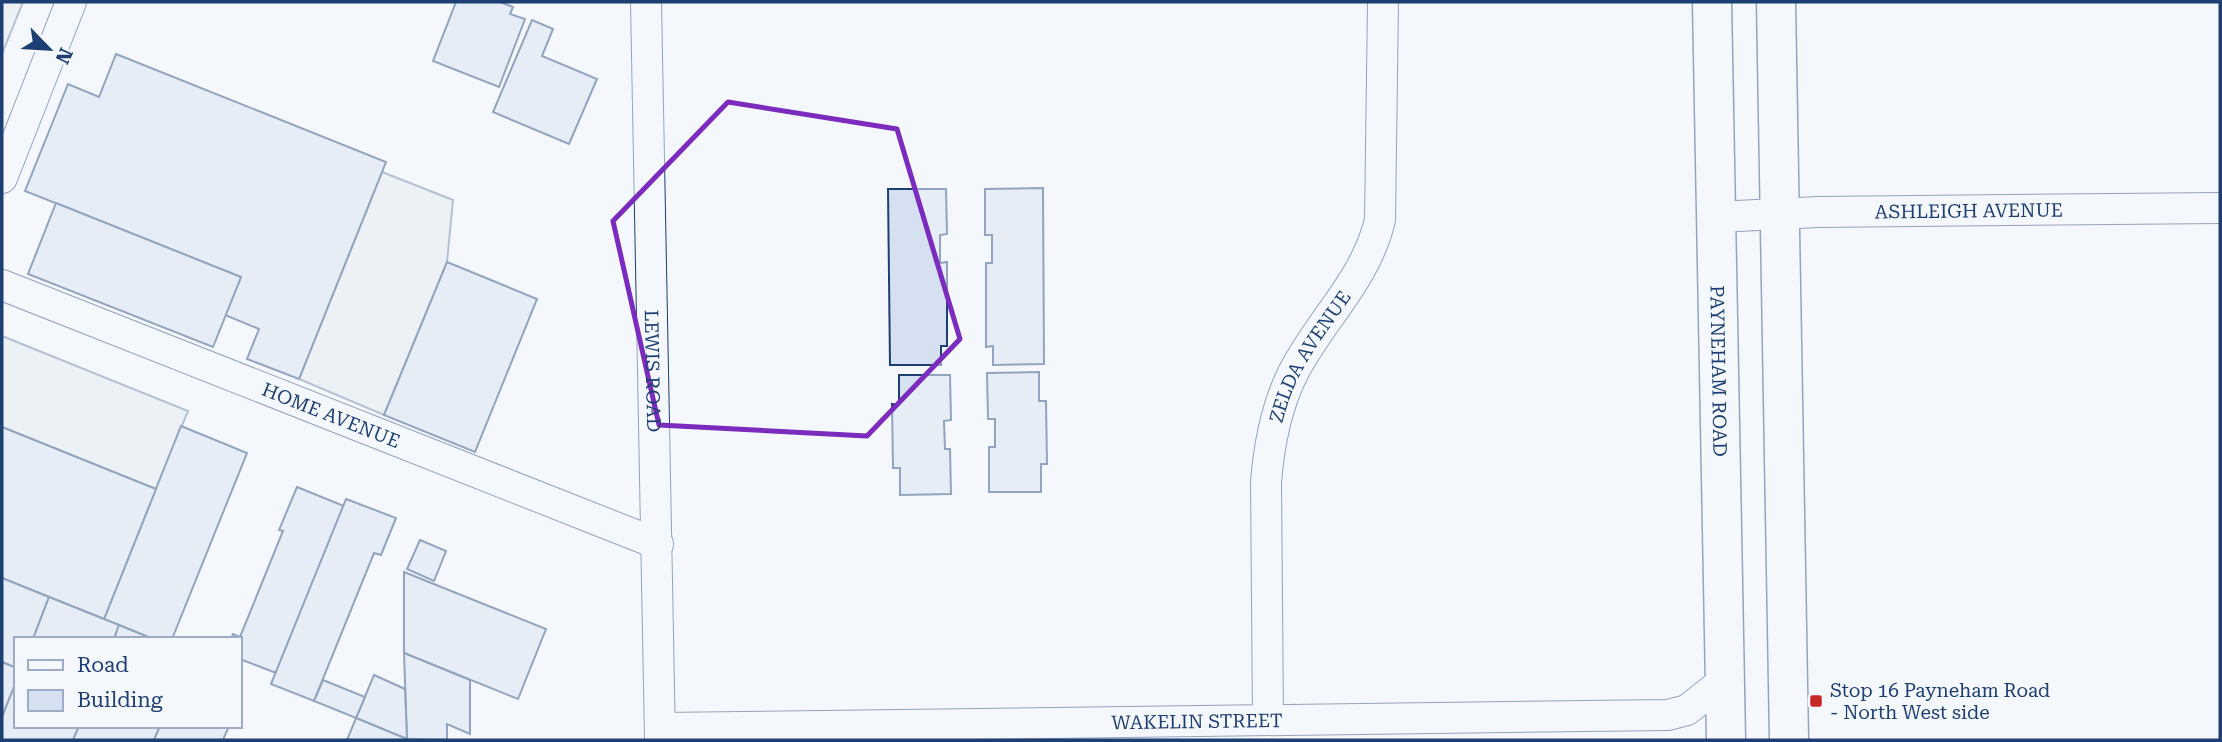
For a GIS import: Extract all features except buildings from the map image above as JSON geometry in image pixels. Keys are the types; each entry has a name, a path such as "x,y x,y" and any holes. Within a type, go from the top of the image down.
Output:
{"main road":[{"name":"PAYNEHAM ROAD","path":"1712,2 1726,740"},
{"path":"1776,2 1789,740"}],"street":[{"path":"2,178 71,2"},
{"name":"LEWIS ROAD","path":"646,2 660,734"},
{"name":"ZELDA AVENUE","path":"1268,720 1266,482 1269,451 1275,421 1293,373 1373,248 1380,220 1383,2"},
{"name":"ASHLEIGH AVENUE","path":"1717,217 1780,213 2220,208"},
{"name":"HOME AVENUE","path":"2,285 658,544"},
{"name":"WAKELIN STREET","path":"660,734 1268,720 1668,715 1687,710 1725,680"}],"highlighted area":[{"path":"728,102 897,129 960,339 867,436 659,425 613,221"}],"shaded area":[{"path":"2,2 23,2 2,54"},
{"path":"382,172 453,200 447,262 384,415 299,379"},
{"path":"2,336 188,411 156,489 2,427"}],"place":[{"name":"Stop 16 Payneham Road - North West side","path":"1816,701"}]}
